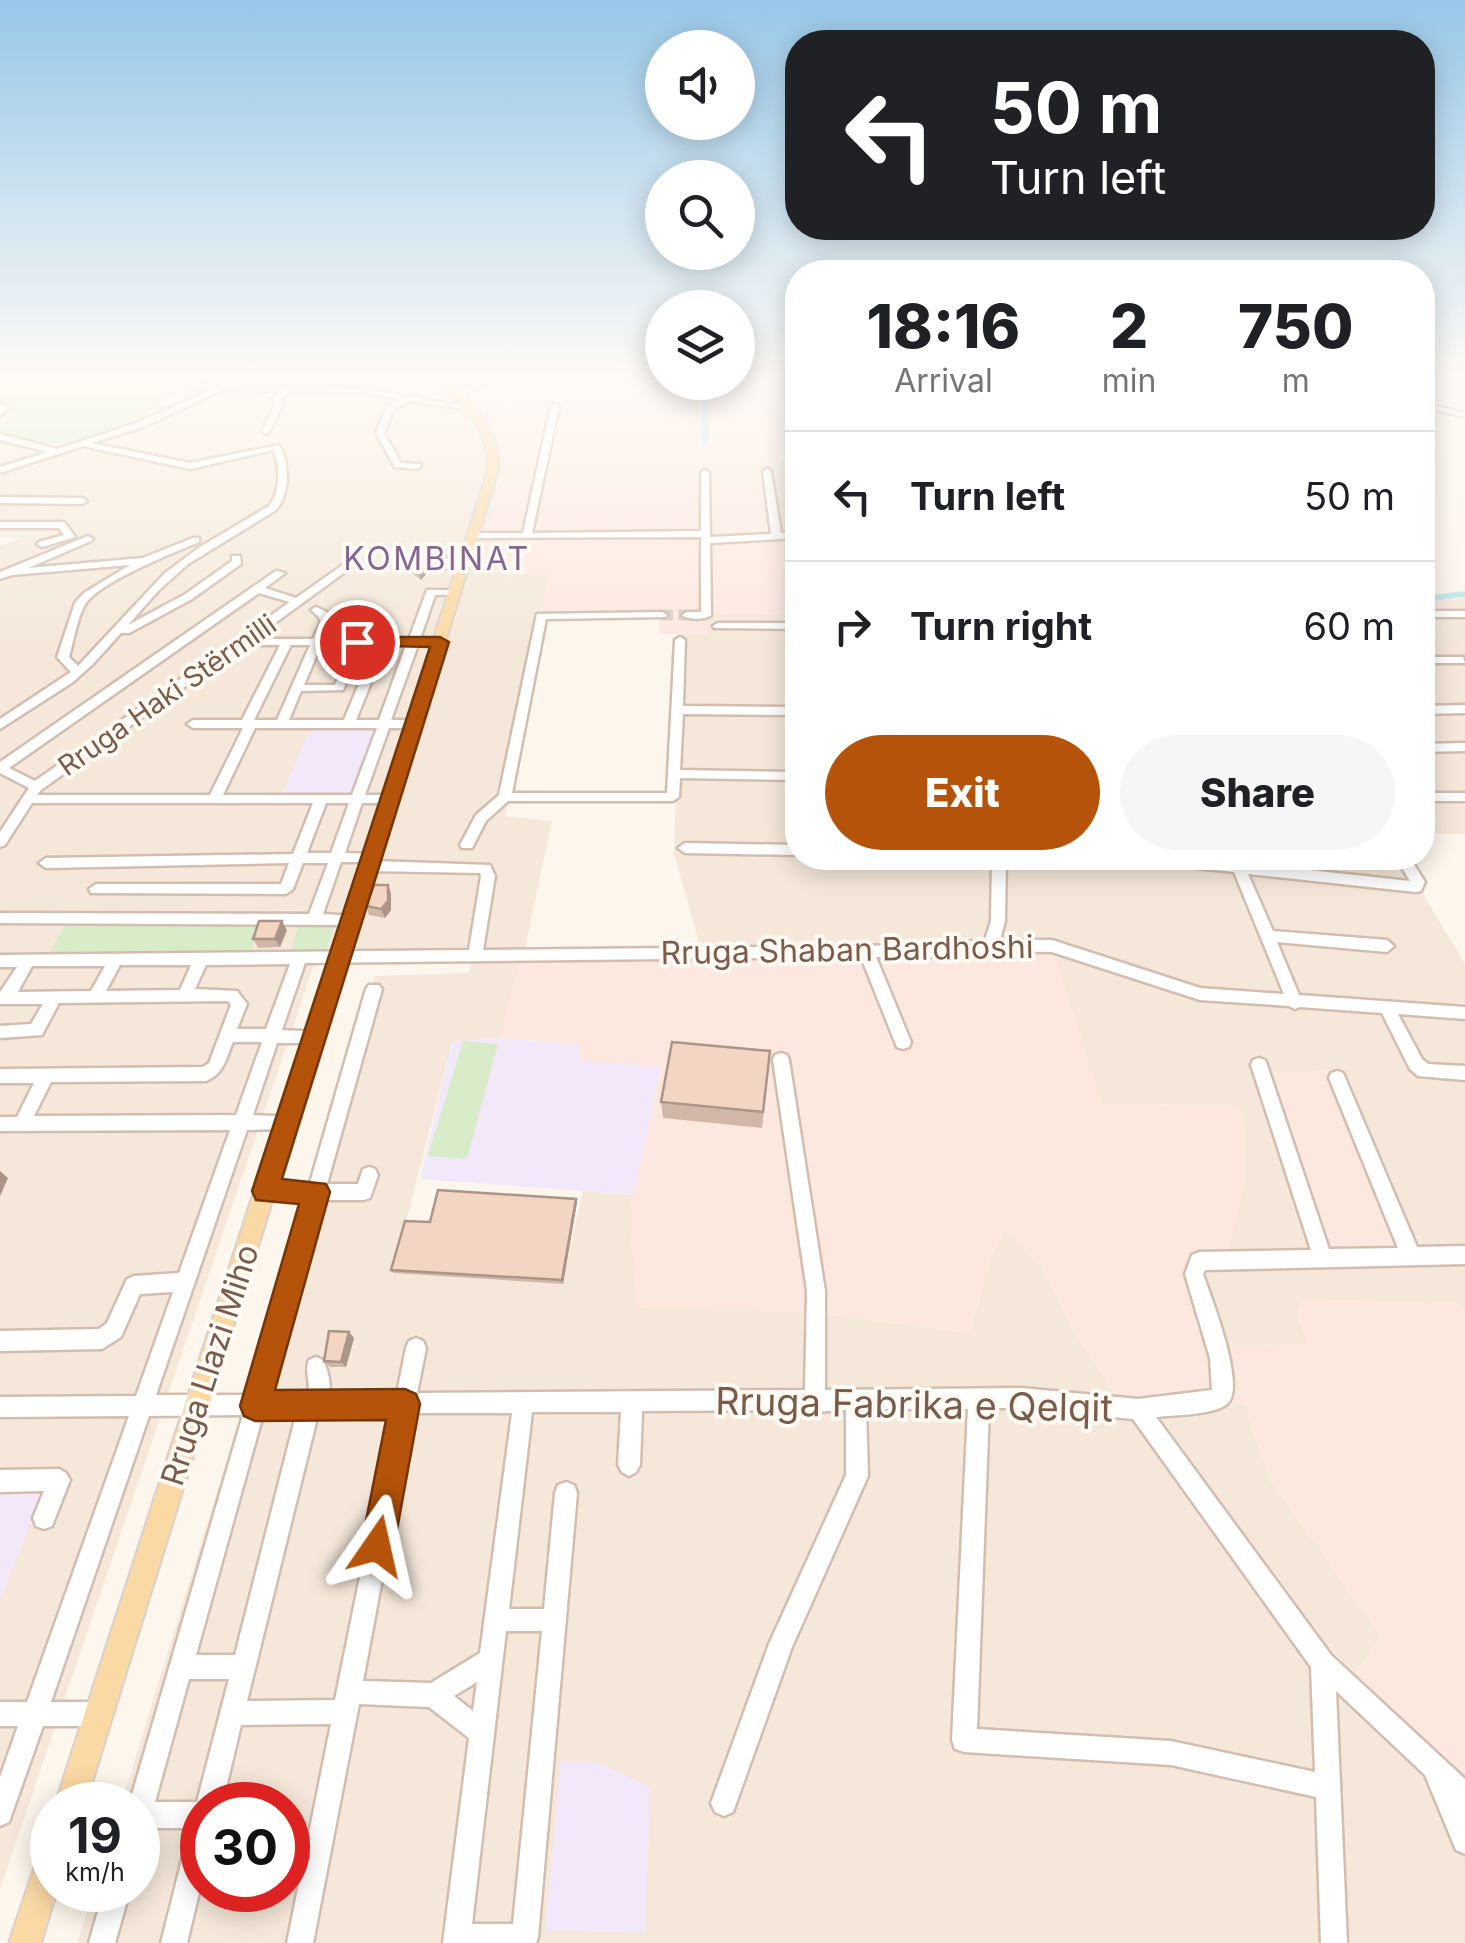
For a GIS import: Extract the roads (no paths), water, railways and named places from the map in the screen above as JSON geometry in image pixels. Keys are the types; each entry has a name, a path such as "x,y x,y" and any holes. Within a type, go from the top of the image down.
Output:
{"main road":[{"name":"Rruga Llazi Miho","path":"77,1782 428,681 492,466"},
{"path":"26,1943 36,1912"}],"street":[{"path":"0,725 77,672 113,636 141,599 190,557 276,507 282,466"},
{"path":"398,466 417,466"},
{"path":"527,535 543,466"},
{"path":"768,471 776,534"},
{"path":"686,615 706,615 705,474"},
{"path":"0,500 82,500"},
{"path":"0,525 62,525 70,537"},
{"path":"473,536 785,534"},
{"path":"0,576 88,539 70,537 42,544"},
{"path":"77,672 63,657 80,605 106,581 196,540"},
{"path":"113,636 197,591 237,562 236,558"},
{"path":"13,572 126,560 146,562"},
{"name":"Rruga Haki Stërmilli","path":"0,842 32,793 351,564 330,561"},
{"path":"280,573 262,590 229,607 0,768 32,793 390,800"},
{"path":"262,590 298,602"},
{"path":"314,920 431,592 456,592"},
{"path":"297,688 339,688 371,608"},
{"path":"281,724 319,642 326,619 316,610"},
{"path":"1435,614 1465,614"},
{"path":"466,853 482,818 505,797 541,616 662,615"},
{"path":"718,626 785,626"},
{"path":"505,797 673,797 680,640"},
{"path":"242,642 440,642"},
{"path":"214,799 288,642"},
{"path":"348,724 382,642"},
{"path":"1435,660 1463,660"},
{"path":"399,681 428,681"},
{"path":"1435,710 1465,709"},
{"path":"676,710 785,712"},
{"path":"192,724 414,724"},
{"path":"1435,748 1465,748"},
{"path":"371,761 402,762"},
{"path":"674,774 785,776"},
{"path":"1435,797 1465,797"},
{"path":"96,890 286,889 321,799"},
{"path":"685,848 785,850"},
{"path":"46,863 220,858 336,858 371,862 466,853 488,872 475,956"},
{"path":"204,889 220,858"},
{"path":"991,945 998,922 998,870"},
{"path":"1240,870 1295,1004"},
{"path":"1311,870 1416,886 1418,882 1410,870"},
{"path":"133,920 148,889"},
{"path":"225,920 238,889"},
{"path":"0,918 352,920"},
{"path":"1266,936 1386,946"},
{"name":"Rruga Shaban Bardhoshi","path":"0,961 866,952 1052,946 1185,990 1295,1004 1465,1014"},
{"path":"866,952 902,1042"},
{"path":"0,1813 299,958"},
{"path":"3,998 28,960"},
{"path":"96,996 115,960"},
{"path":"185,995 201,960"},
{"path":"148,1782 374,989"},
{"path":"0,1032 36,1030 55,997"},
{"path":"0,1076 202,1075 216,1067 238,998 3,998"},
{"path":"1388,1010 1424,1072 1465,1073"},
{"path":"228,1036 314,1036"},
{"path":"781,1060 816,1291 815,1402"},
{"path":"1259,1066 1323,1258"},
{"path":"22,1124 46,1076"},
{"path":"1337,1078 1412,1256"},
{"path":"0,1124 287,1122"},
{"path":"265,1191 364,1192 369,1175"},
{"name":"Rruga Fabrika e Qelqit","path":"2,1412 142,1406 979,1398 1068,1400 1138,1408 1216,1400 1223,1395 1220,1358 1194,1274 1199,1262 1465,1255"},
{"path":"0,1340 102,1339 114,1330 134,1285 186,1282"},
{"path":"300,1943 416,1348"},
{"path":"214,1782 321,1382 316,1367"},
{"path":"979,1398 964,1740 1207,1757 1326,1787"},
{"path":"724,1803 774,1660 858,1476 856,1402"},
{"path":"629,1464 632,1403"},
{"path":"523,1404 456,1940 525,1937 566,1493"},
{"path":"1138,1408 1324,1663 1465,1796"},
{"path":"0,1481 58,1480 44,1518"},
{"path":"496,1620 554,1620"},
{"path":"232,1713 434,1695 491,1660"},
{"path":"1324,1663 1334,1943"},
{"path":"180,1668 243,1667"},
{"path":"434,1695 482,1733"},
{"path":"0,1714 99,1714"},
{"path":"1433,1766 1465,1841"},
{"path":"102,1943 111,1912"},
{"path":"174,1943 182,1912"}],"waterway":[{"path":"1435,597 1465,594"}],"tunnel":[{"path":"662,615 687,615"}],"district":[{"name":"KOMBINAT","path":"437,559"}]}
